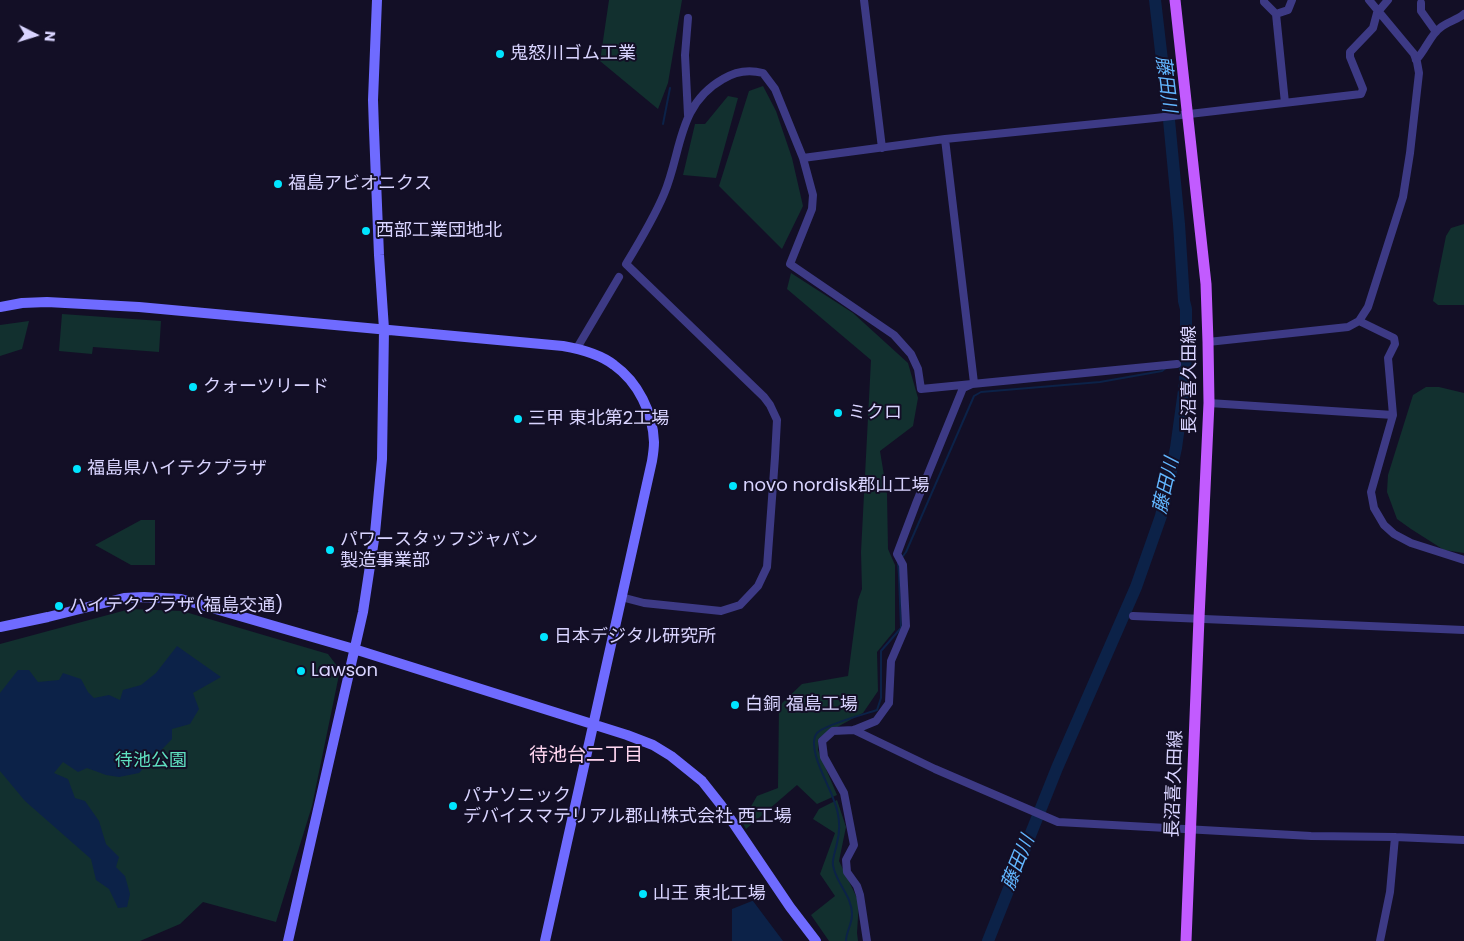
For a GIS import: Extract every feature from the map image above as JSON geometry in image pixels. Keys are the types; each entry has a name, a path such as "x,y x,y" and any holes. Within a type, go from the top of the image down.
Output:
{"main road":[{"name":"長沼喜久田線","path":"1175,0 1185,114 1206,284 1209,403 1186,941"}],"street":[{"path":"288,941 363,612 375,533 382,458 384,329 373,100 376,0"},
{"path":"864,0 882,148"},
{"path":"1264,0 1276,14 1285,103"},
{"path":"1276,14 1288,10 1292,0"},
{"path":"1208,342 1348,326 1359,321 1368,307 1403,197 1418,80 1418,67 1414,54 1370,0"},
{"path":"803,158 945,139 1159,117 1362,93 1350,55 1362,38 1373,28 1377,13 1388,0"},
{"path":"1421,1 1421,11 1436,32"},
{"path":"1416,60 1422,54 1438,28 1464,14"},
{"path":"688,18 685,55 688,118"},
{"path":"621,597 644,603 721,611 740,605 758,586 767,567 776,420 770,405 626,264 653,218 665,192 678,144 688,118 700,96 731,74 745,70 763,73 775,89 803,158 813,195 812,209 790,264 894,335 911,354 918,369 921,389 1177,364"},
{"path":"945,139 974,383"},
{"path":"577,348 619,277"},
{"path":"0,307 47,302 140,307 577,348 613,364 626,376 646,405 654,442 652,461 545,941"},
{"path":"1359,321 1394,338 1395,344 1388,358 1393,415 1371,492 1374,508 1384,525 1394,534 1411,543 1464,560"},
{"path":"867,941 860,895 857,886 847,872 846,860 854,845 844,793 824,757 822,741 833,731 854,730 876,721 890,703 891,661 906,626 903,565 897,554 963,388 974,383"},
{"path":"1209,403 1393,415"},
{"path":"0,627 124,598 181,599 354,649 593,725 627,734 653,745 672,756 702,781 816,941"},
{"path":"1133,616 1464,630"},
{"path":"854,730 935,769 1058,822 1311,836 1464,839"},
{"path":"1380,941 1390,892 1396,837"}],"green space":[{"path":"609,0 682,0 668,83 658,109 600,61"},
{"path":"763,86 776,111 792,158 803,206 782,249 719,186 749,91"},
{"path":"728,96 738,98 716,178 683,175 695,124 705,124"},
{"path":"1464,224 1464,305 1438,305 1433,301 1446,236 1451,228"},
{"path":"791,273 853,313 908,363 918,398 913,426 880,451 887,494 888,549 895,565 895,630 877,652 878,691 863,713 819,738 818,750 837,795 817,804 797,785 746,829 742,822 757,796 778,788 779,706 802,684 848,676 858,600 862,589 861,552 871,360 787,289"},
{"path":"62,314 161,321 159,352 93,347 92,354 59,351"},
{"path":"29,321 22,349 0,356 0,325"},
{"path":"1426,387 1439,387 1464,393 1464,553 1444,550 1397,519 1387,492 1388,475 1413,395"},
{"path":"141,520 155,520 155,565 131,565 95,545"},
{"name":"待池公園","path":"130,609 182,611 328,654 340,670 312,806 276,922 203,902 180,924 140,941 0,941 0,644"},
{"path":"837,800 846,827 839,861 859,902 858,941 829,941 811,915 835,896 820,874 835,833 813,819 819,809"}],"water":[{"path":"177,646 221,677 193,693 199,709 190,724 172,729 172,739 139,773 119,777 106,775 87,768 78,772 63,762 54,773 68,779 75,798 85,801 99,821 106,844 119,857 116,867 125,876 130,894 127,907 118,908 109,889 96,880 91,859 25,801 0,771 0,693 18,670 29,670 38,682 59,680 63,673 81,679 88,692 94,698 109,695 120,700 123,690 141,685 156,673"},
{"path":"753,901 783,941 732,941 732,909"}],"waterway":[{"name":"藤田川","path":"988,941 1057,768 1136,587 1161,516 1176,448 1185,383 1186,309 1169,120 1155,0"},
{"path":"663,124 670,88"},
{"path":"903,556 974,396 981,392 1100,382 1162,371 1166,368"},
{"path":"846,941 852,918 852,908 834,871 833,865 839,832 838,814 816,756 814,739 821,730 877,710 881,698 881,651 901,628 898,563"}],"place":[{"name":"鬼怒川ゴム工業","path":"500,54"},
{"name":"福島アビオニクス","path":"278,184"},
{"name":"西部工業団地北","path":"366,231"},
{"name":"クォーツリード","path":"193,387"},
{"name":"ミクロ","path":"838,413"},
{"name":"三甲 東北第2工場","path":"518,419"},
{"name":"福島県ハイテクプラザ","path":"77,469"},
{"name":"novo nordisk郡山工場","path":"733,486"},
{"name":"パワースタッフジャパン 製造事業部","path":"330,550"},
{"name":"ハイテクプラザ(福島交通)","path":"59,606"},
{"name":"日本デジタル研究所","path":"544,637"},
{"name":"Lawson","path":"301,671"},
{"name":"白銅 福島工場","path":"735,705"},
{"name":"パナソニック デバイスマテリアル郡山株式会社 西工場","path":"453,806"},
{"name":"山王 東北工場","path":"643,894"}],"district":[{"name":"待池台二丁目","path":"586,756"}]}
